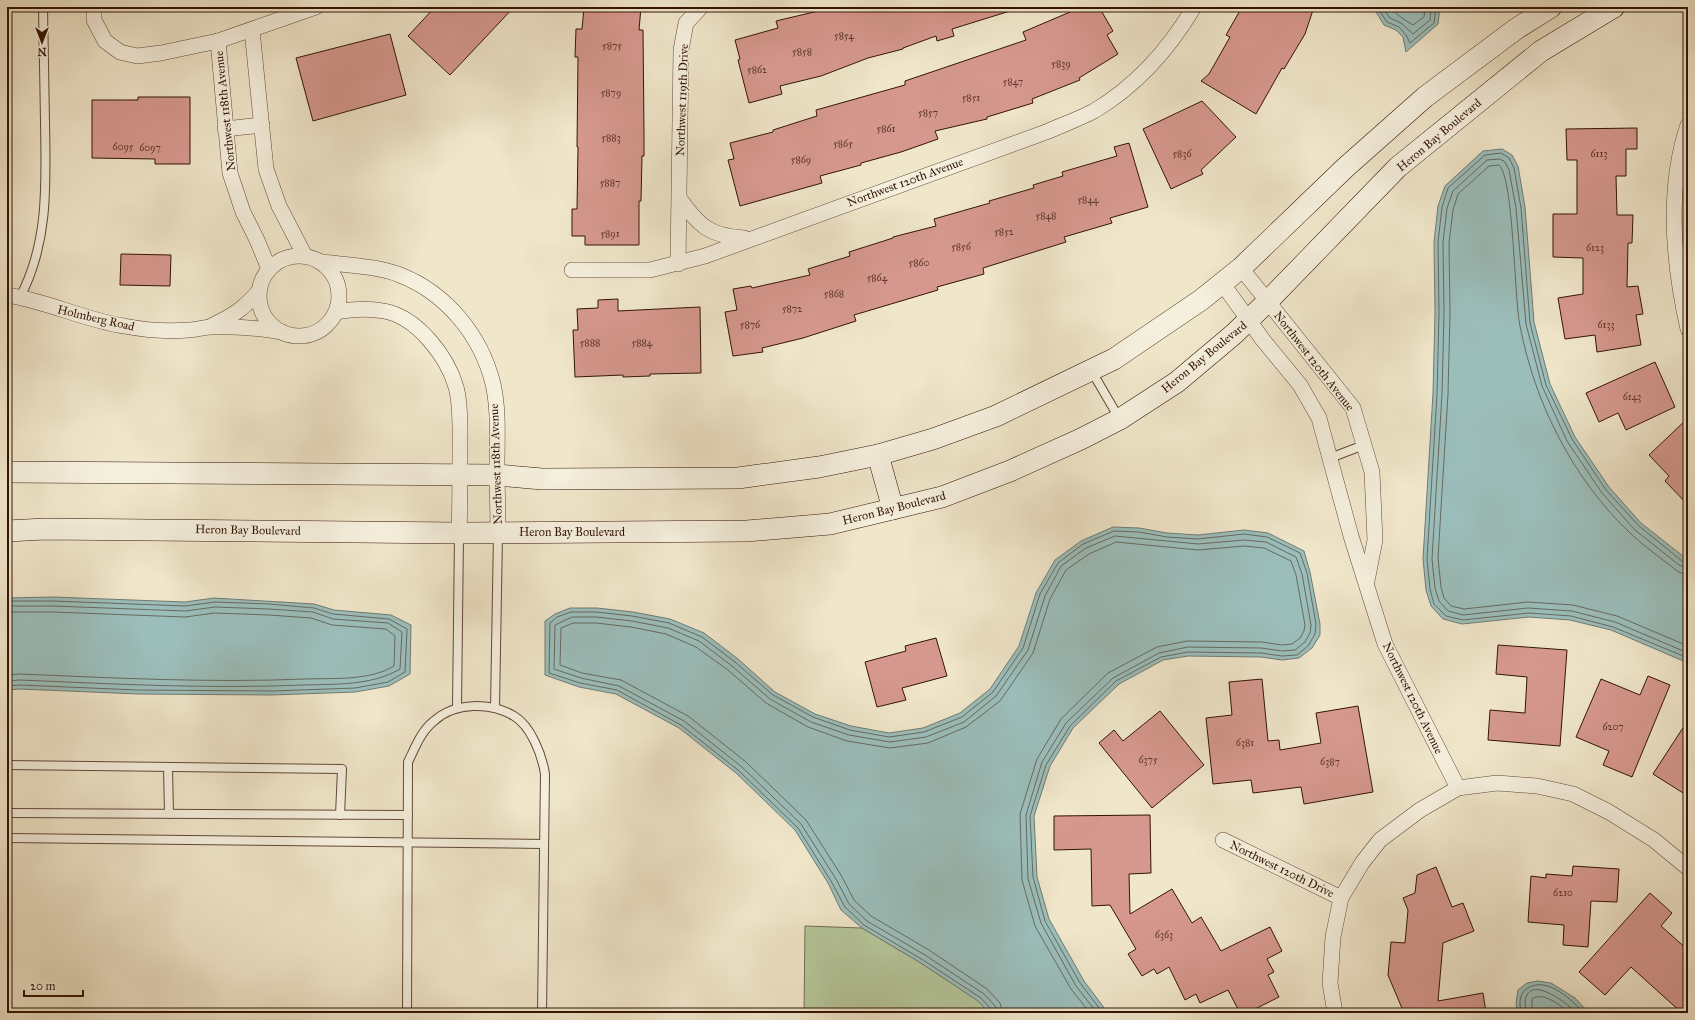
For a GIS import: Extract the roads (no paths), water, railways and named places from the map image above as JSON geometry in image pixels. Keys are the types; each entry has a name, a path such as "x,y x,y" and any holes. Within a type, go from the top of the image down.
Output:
{"street":[{"path":"94,7 94,20 106,41 120,52 137,56 161,53 218,41 316,7"},
{"name":"Northwest 119th Drive","path":"678,264 681,50 686,23 701,7"},
{"name":"Northwest 120th Avenue","path":"572,270 650,270 678,264 705,256 1046,132 1093,111 1125,89 1156,60 1183,25 1194,7"},
{"path":"7,472 497,475 542,479 738,478 819,467 878,455 933,439 996,416 1114,359 1201,300 1241,268 1346,167 1425,97 1516,29 1551,7"},
{"name":"Heron Bay Boulevard","path":"7,531 45,528 460,533 747,531 830,524 942,497 1010,471 1081,439 1120,419 1177,382 1268,302 1398,167 1541,50 1614,7"},
{"path":"252,30 266,169 279,206 305,256"},
{"name":"Northwest 118th Avenue","path":"218,41 230,173 243,212 269,269"},
{"path":"1688,124 1680,148 1674,194 1680,295 1688,328"},
{"path":"225,129 262,125"},
{"path":"680,199 692,217 706,229 726,237 749,239"},
{"path":"291,256 305,256 322,262 330,270 336,280 339,296 336,312 328,323 318,331 306,335 294,335 282,332 271,325 264,315 260,303 259,291 262,279 269,269 279,261 291,256"},
{"name":"Northwest 118th Avenue","path":"322,262 369,268 399,274 429,289 447,303 462,320 483,354 493,384 497,425 498,533"},
{"name":"Northwest 120th Avenue","path":"1241,268 1285,321 1353,408 1372,472 1376,540 1366,582"},
{"name":"Northwest 120th Avenue","path":"1222,283 1263,340 1300,384 1319,418 1351,536 1385,644 1458,788"},
{"name":"Holmberg Road","path":"210,327 234,315 246,306 259,291"},
{"name":"Holmberg Road","path":"13,296 83,317 124,326 168,331 210,327 250,327 282,332"},
{"path":"336,312 355,309 385,311 410,322 427,338 445,361 456,388 460,425 460,533"},
{"path":"878,455 894,509"},
{"name":"Northwest 120th Drive","path":"1335,1013 1330,983 1333,937 1341,898 1362,864 1380,840 1420,810 1458,788 1497,784 1537,786 1573,794 1616,816 1654,840 1688,868"},
{"name":"Northwest 120th Drive","path":"1223,840 1341,898"}],"lane":[{"path":"13,296 29,279 42,234 46,191 43,7"},
{"path":"1091,370 1120,419"},
{"path":"1330,458 1364,445"},
{"path":"457,708 460,533"},
{"path":"495,708 498,533"},
{"path":"407,1013 408,762 419,738 434,720 457,708 476,705 495,708 515,716 530,733 542,760 545,774 542,1013"},
{"path":"7,765 342,769 340,815"},
{"path":"168,767 169,814"},
{"path":"7,813 408,816"},
{"path":"7,838 544,844"}],"water":[{"path":"1373,7 1440,7 1438,24 1406,52 1403,37 1396,30 1384,25"},
{"path":"1502,149 1512,155 1518,166 1525,207 1534,322 1550,384 1575,437 1609,487 1641,523 1688,560 1688,663 1611,630 1570,620 1529,617 1462,624 1443,619 1431,606 1426,590 1423,559 1433,393 1435,312 1434,242 1438,206 1445,186 1483,151"},
{"path":"1113,527 1139,528 1167,533 1198,535 1244,530 1268,533 1304,551 1310,572 1320,624 1320,635 1312,648 1299,658 1282,660 1261,657 1188,656 1163,660 1119,684 1073,728 1050,766 1034,816 1037,877 1049,919 1084,981 1108,1013 989,1013 978,1001 921,963 862,928 841,910 828,883 795,830 736,773 679,728 616,694 579,687 545,675 545,621 555,614 570,608 597,608 633,612 670,619 704,633 738,659 775,692 815,714 851,726 889,733 923,728 960,713 990,689 1019,646 1036,593 1055,560 1081,541"},
{"path":"53,597 185,602 214,598 314,604 334,610 391,615 411,625 410,674 389,686 355,692 272,695 138,694 20,689 7,690 7,598"},
{"path":"1538,981 1551,983 1575,998 1589,1013 1518,1013 1516,1004 1518,990 1527,983"}]}
